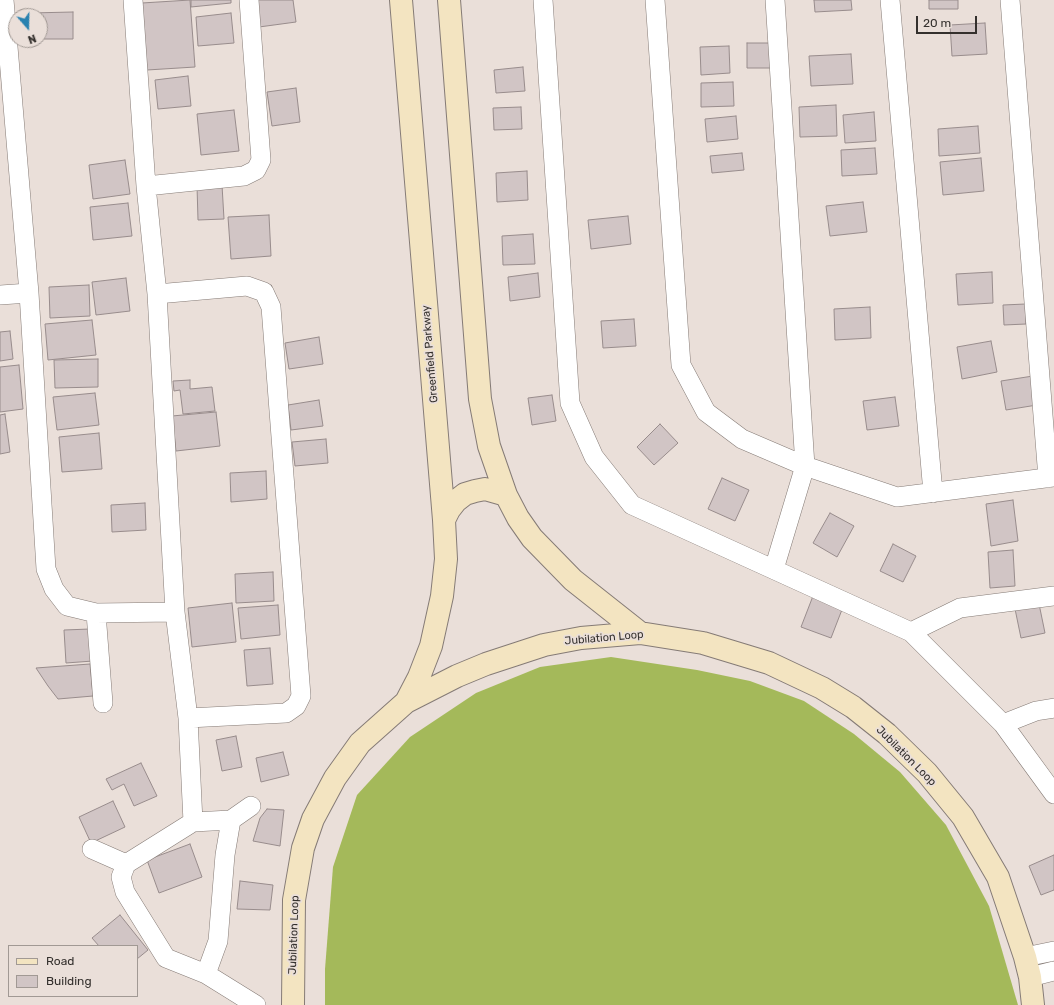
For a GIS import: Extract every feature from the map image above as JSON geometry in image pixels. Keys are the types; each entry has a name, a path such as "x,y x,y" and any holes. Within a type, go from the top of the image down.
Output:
{"main road":[{"name":"Greenfield Parkway","path":"401,0 446,558 442,596 437,622 425,665 406,702"},
{"path":"449,0 480,399 489,446 506,495 518,518 532,538 573,580 640,633"},
{"path":"444,520 456,501 465,494 485,489 506,495"},
{"name":"Jubilation Loop","path":"293,1005 294,900 303,848 313,819 335,778 360,743 406,702 457,676 505,657 538,647 581,638 640,633 703,643 769,663 822,688 853,707 887,734 927,774 963,817 998,877 1028,967 1033,1005"}],"street":[{"path":"4,0 29,293 46,569 54,589 67,606 96,613 175,612"},
{"path":"132,0 146,186 157,294 175,612 188,718 193,822"},
{"path":"146,186 244,176 256,170 261,160 249,0"},
{"path":"543,0 570,403 594,457 632,505 911,632 1003,724 1054,794"},
{"path":"655,0 681,365 706,412 742,439 805,466 897,497 933,494 1051,478 1010,0"},
{"path":"774,569 805,466 775,0"},
{"path":"890,0 933,494"},
{"path":"157,294 247,286 264,292 272,307 301,696 296,706 286,713 188,718"},
{"path":"0,295 29,293"},
{"path":"911,632 960,608 1054,596"},
{"path":"96,613 103,703"},
{"path":"1003,724 1036,711 1054,708"},
{"path":"251,806 231,820 193,822 126,864 121,877 125,892 166,958 206,974 256,1005"},
{"path":"206,974 218,941 225,855 231,820"},
{"path":"92,849 126,864"},
{"path":"1028,967 1054,951"},
{"path":"1028,967 1054,971"}],"green space":[{"path":"611,657 697,670 750,681 804,701 854,734 900,772 946,825 989,906 1018,1005 325,1005 325,969 333,867 357,795 410,737 476,693 540,667"}],"building":[{"path":"190,0 195,67 147,70 142,3"},
{"path":"191,0 231,0 231,3 191,7"},
{"path":"255,0 293,0 296,22 259,27"},
{"path":"814,0 851,0 852,10 815,12"},
{"path":"929,0 958,0 958,9 929,9"},
{"path":"73,12 73,39 48,39 48,13"},
{"path":"231,13 234,43 198,46 196,17"},
{"path":"985,23 987,54 952,56 950,25"},
{"path":"747,43 776,43 777,68 747,68"},
{"path":"729,46 730,73 701,75 700,47"},
{"path":"851,54 853,84 811,86 809,56"},
{"path":"523,67 525,91 496,93 494,70"},
{"path":"188,76 191,106 158,109 155,80"},
{"path":"733,82 734,106 701,107 701,83"},
{"path":"296,88 300,122 272,126 267,92"},
{"path":"836,105 837,136 800,137 799,107"},
{"path":"521,107 522,129 494,130 493,108"},
{"path":"234,110 239,151 201,155 197,114"},
{"path":"874,112 876,141 845,143 843,115"},
{"path":"736,116 738,139 707,142 705,119"},
{"path":"978,126 980,153 939,156 938,129"},
{"path":"875,148 877,174 842,176 841,150"},
{"path":"742,153 744,170 712,173 710,156"},
{"path":"981,158 984,191 943,195 940,162"},
{"path":"125,160 130,194 93,199 89,165"},
{"path":"527,171 528,200 497,202 496,173"},
{"path":"222,185 224,219 198,220 197,186"},
{"path":"863,202 867,232 830,236 826,206"},
{"path":"128,203 132,236 93,240 90,207"},
{"path":"269,215 271,256 231,259 228,217"},
{"path":"628,216 631,244 591,249 588,220"},
{"path":"533,234 535,264 503,265 502,236"},
{"path":"992,272 993,303 958,305 956,274"},
{"path":"538,273 540,297 510,301 508,277"},
{"path":"126,278 130,311 96,315 92,282"},
{"path":"89,285 90,316 50,318 49,287"},
{"path":"1026,304 1026,324 1004,325 1003,305"},
{"path":"870,307 871,338 835,340 834,309"},
{"path":"634,319 636,346 603,348 601,321"},
{"path":"92,320 96,355 48,360 45,324"},
{"path":"10,331 13,359 0,361 0,332"},
{"path":"319,337 323,364 289,369 285,343"},
{"path":"991,341 997,372 962,379 957,347"},
{"path":"98,359 98,387 55,388 54,360"},
{"path":"19,365 23,409 0,412 0,367"},
{"path":"1033,376 1037,405 1006,410 1001,381"},
{"path":"190,380 190,389 212,387 215,411 183,414 180,390 174,391 173,381"},
{"path":"95,393 99,425 57,430 53,397"},
{"path":"552,395 556,421 532,425 528,398"},
{"path":"895,397 899,426 867,430 863,401"},
{"path":"319,400 323,426 291,430 288,405"},
{"path":"216,412 220,446 176,451 172,416"},
{"path":"5,414 10,452 0,454 0,415"},
{"path":"660,424 678,443 654,465 637,447"},
{"path":"99,433 102,469 62,472 59,437"},
{"path":"326,439 328,463 295,466 292,442"},
{"path":"266,471 267,499 231,502 230,473"},
{"path":"722,478 749,490 735,521 708,509"},
{"path":"1013,500 1018,541 991,546 986,504"},
{"path":"145,503 146,530 112,532 111,505"},
{"path":"830,513 854,526 837,557 813,543"},
{"path":"893,544 916,556 903,582 880,571"},
{"path":"1013,550 1015,586 990,588 988,552"},
{"path":"273,572 274,601 236,603 235,574"},
{"path":"813,596 843,607 831,638 801,627"},
{"path":"1038,599 1045,633 1021,638 1014,604"},
{"path":"232,603 236,642 192,647 188,608"},
{"path":"278,605 280,635 241,639 238,608"},
{"path":"90,629 93,661 66,663 64,630"},
{"path":"270,648 273,684 247,686 244,650"},
{"path":"90,664 93,696 58,699 36,668"},
{"path":"236,736 242,767 222,771 216,740"},
{"path":"283,752 289,775 261,782 256,758"},
{"path":"141,763 157,796 134,806 124,784 112,790 106,779"},
{"path":"113,801 125,827 91,843 79,817"},
{"path":"267,809 284,810 280,846 253,841 260,818"},
{"path":"190,844 202,877 159,893 147,860"},
{"path":"1054,855 1054,890 1041,895 1029,866"},
{"path":"240,881 273,885 270,910 237,909"},
{"path":"120,915 148,950 138,958 138,945 98,945 92,938"}]}
